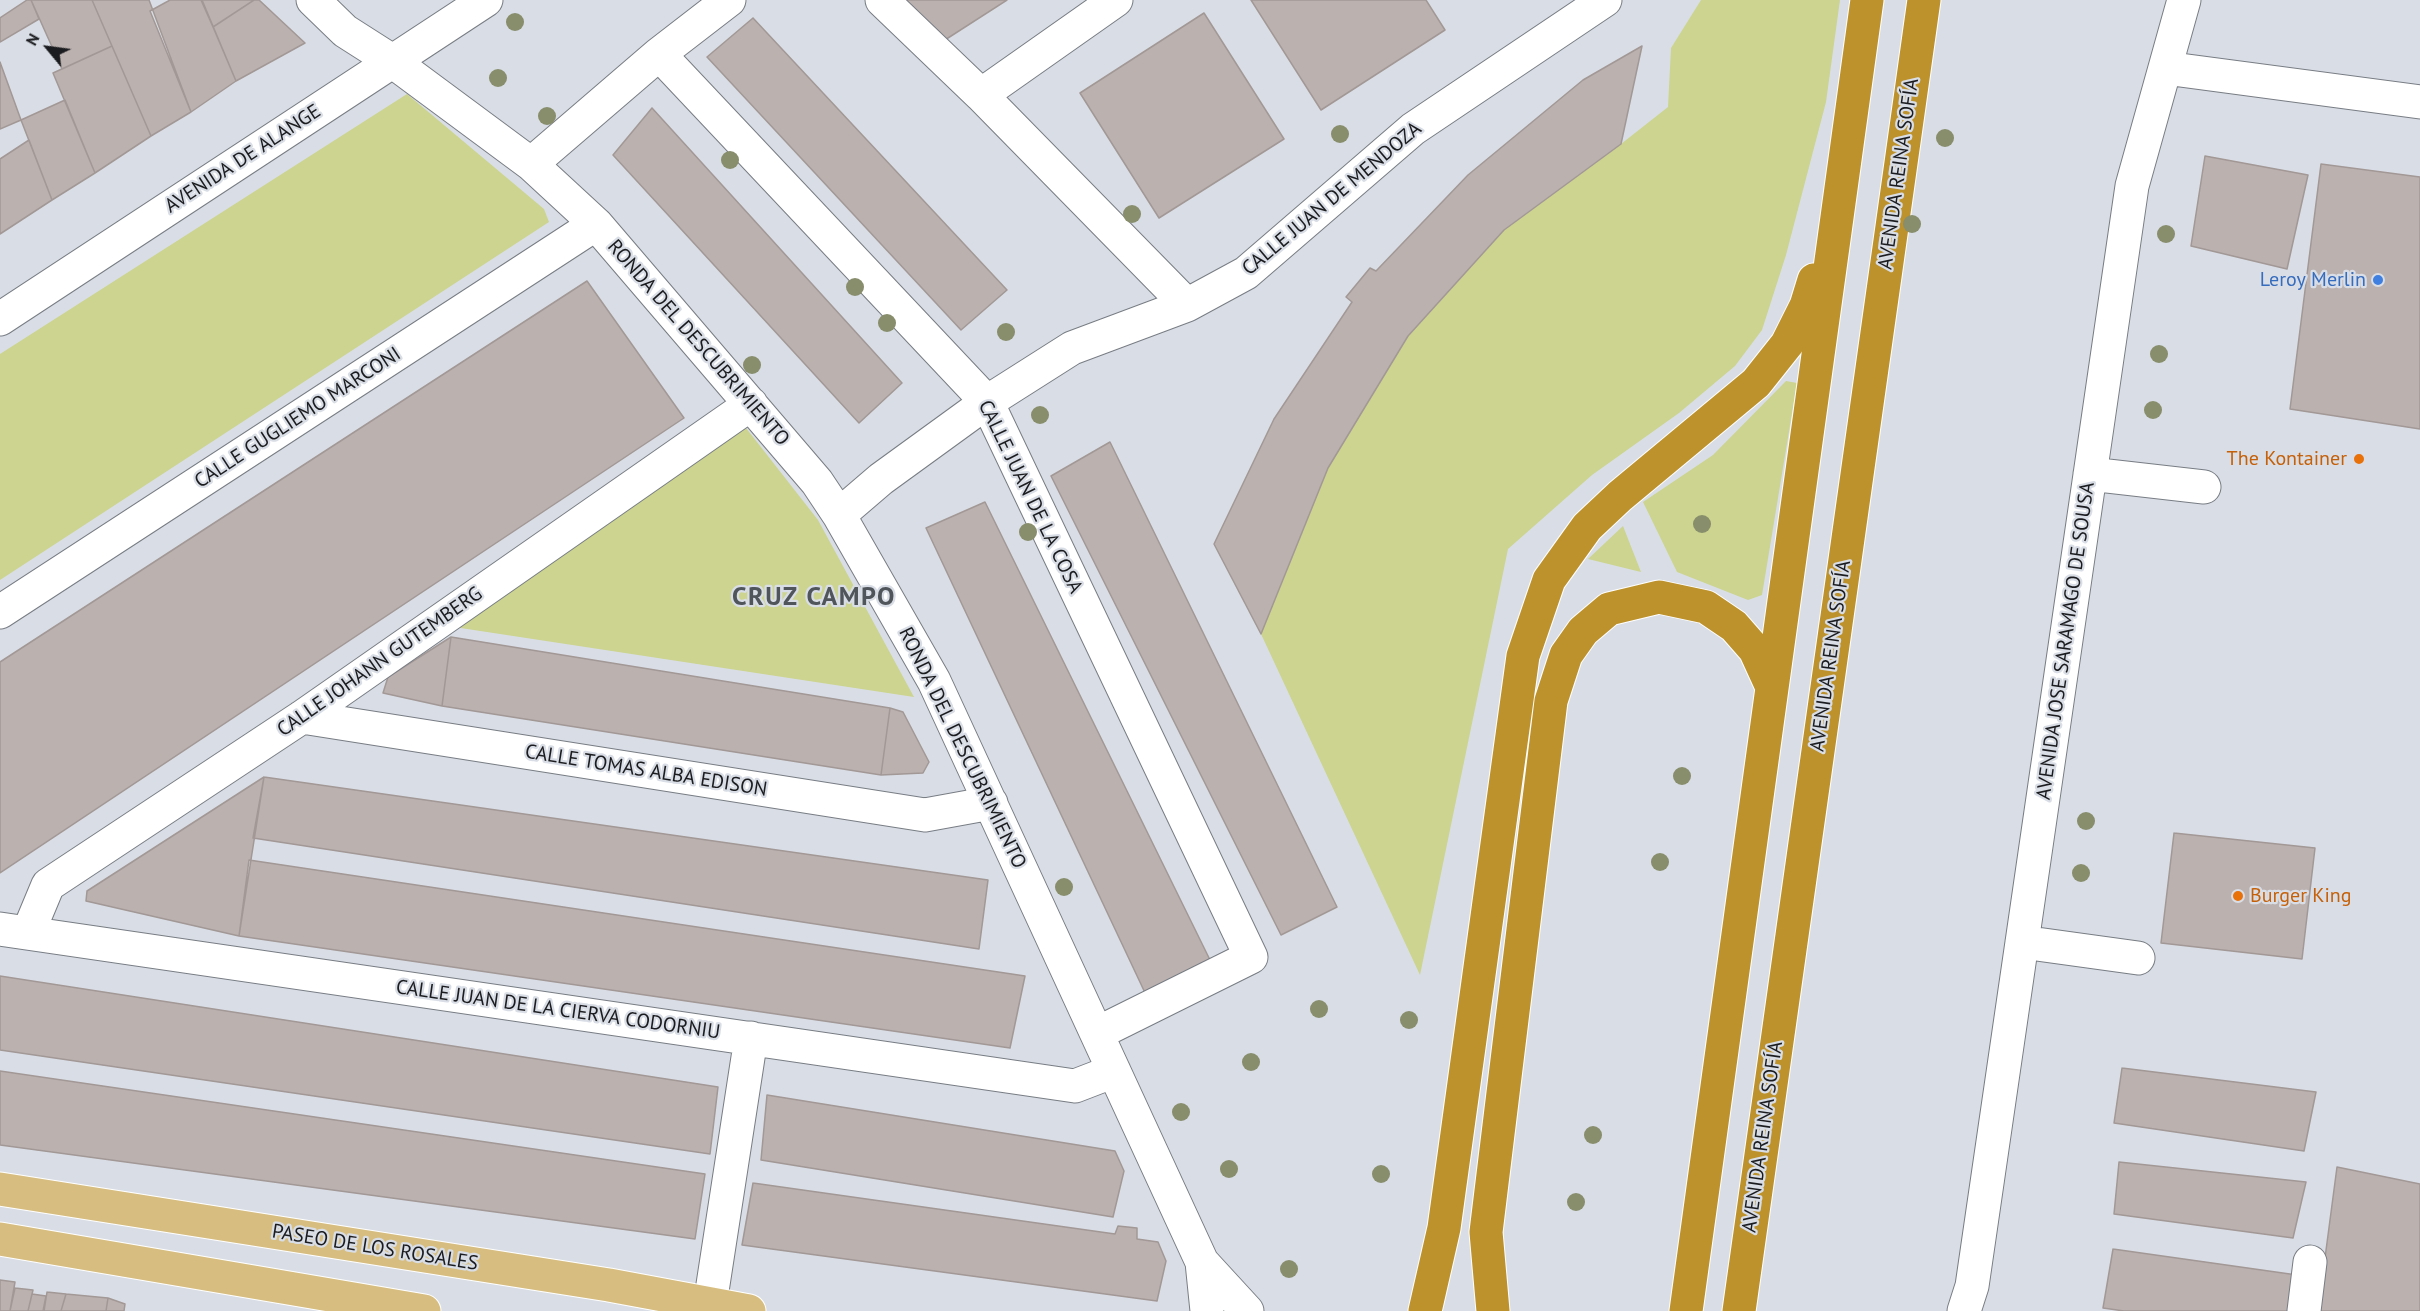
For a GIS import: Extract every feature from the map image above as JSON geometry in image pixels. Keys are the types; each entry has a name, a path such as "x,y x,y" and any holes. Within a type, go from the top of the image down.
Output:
{"highway":[{"path":"1686,1311 1867,0"},
{"name":"AVENIDA REINA SOFÍA","path":"1738,1311 1924,0"},
{"path":"1425,1311 1444,1228 1523,656 1549,580 1587,527 1620,496 1756,383 1787,344 1806,306 1837,210"},
{"path":"1493,1311 1486,1232 1551,702 1566,655 1583,631 1610,609 1659,597 1706,607 1734,626 1755,650 1772,685"}],"main road":[{"name":"PASEO DE LOS ROSALES","path":"0,1189 609,1285 677,1305 710,1305 749,1311"},
{"path":"0,1239 424,1311"}],"street":[{"name":"RONDA DEL DESCUBRIMIENTO","path":"313,0 345,31 392,61 531,164 596,224 817,482 839,515 934,681 1202,1262 1207,1311"},
{"name":"AVENIDA DE ALANGE","path":"0,319 486,0"},
{"path":"531,164 659,54 729,0"},
{"path":"882,0 981,95 1187,306"},
{"path":"981,95 1116,0"},
{"name":"CALLE JUAN DE MENDOZA","path":"839,515 881,479 987,402 1072,348 1187,306 1246,273 1413,129 1605,0"},
{"name":"AVENIDA JOSE SARAMAGO DE SOUSA","path":"1972,1303 2132,186 2184,0"},
{"name":"CALLE JUAN DE LA COSA","path":"659,54 987,402 1251,957 1098,1033"},
{"path":"2165,68 2420,102"},
{"name":"CALLE GUGLIEMO MARCONI","path":"0,612 596,224"},
{"name":"CALLE JOHANN GUTEMBERG","path":"14,931 48,885 302,717 751,404"},
{"path":"2090,474 2204,487"},
{"name":"CALLE TOMAS ALBA EDISON","path":"302,717 925,814 991,803"},
{"name":"CALLE JUAN DE LA CIERVA CODORNIU","path":"14,931 1075,1086 1114,1071"},
{"path":"2022,942 2138,958"},
{"path":"710,1305 751,1038"},
{"path":"1202,1262 1247,1311"},
{"path":"2304,1311 2310,1262"}],"green space":[{"path":"1701,0 1840,0 1826,102 1786,255 1762,330 1735,366 1679,413 1592,475 1508,549 1420,975 1261,634 1328,468 1408,336 1504,230 1668,107 1671,48"},
{"path":"407,94 544,209 549,222 0,580 0,354"},
{"path":"1786,381 1797,383 1762,595 1748,600 1677,572 1643,502 1713,455"},
{"path":"746,428 818,520 914,697 454,627"},
{"path":"1623,526 1641,572 1588,559"}],"building":[{"path":"27,0 31,0 39,19 0,42 0,18"},
{"path":"31,0 92,0 112,46 62,69"},
{"path":"92,0 149,0 191,112 151,136"},
{"path":"170,0 202,0 236,81 191,112 150,11"},
{"path":"201,0 254,0 213,27"},
{"path":"254,0 259,0 305,43 236,81 213,27"},
{"path":"904,0 1007,0 934,47"},
{"path":"1251,0 1426,0 1445,30 1321,110"},
{"path":"1204,13 1284,139 1159,218 1080,93"},
{"path":"753,18 1007,290 961,330 707,57"},
{"path":"112,46 151,136 95,173 53,73"},
{"path":"1642,46 1621,144 1504,230 1408,336 1328,468 1261,634 1214,544 1274,419 1352,302 1346,297 1370,268 1376,271 1468,175 1583,80"},
{"path":"0,62 21,120 0,129"},
{"path":"65,100 95,173 52,200 21,120"},
{"path":"652,108 902,383 859,423 613,155"},
{"path":"29,140 52,200 0,234 0,159"},
{"path":"2205,156 2308,175 2287,269 2191,246"},
{"path":"2321,164 2420,177 2420,429 2290,409"},
{"path":"587,281 684,418 0,873 0,662"},
{"path":"1110,442 1337,907 1281,935 1051,476"},
{"path":"985,502 1212,964 1147,997 926,528"},
{"path":"451,637 442,706 383,693 388,677"},
{"path":"451,637 890,708 881,775 442,706"},
{"path":"890,708 903,712 929,762 923,773 881,775"},
{"path":"264,777 239,936 86,901 87,891"},
{"path":"264,777 988,880 979,949 253,838"},
{"name":"Burger King","path":"2174,833 2315,848 2302,959 2161,943"},
{"path":"249,860 1025,976 1010,1048 239,936"},
{"path":"0,976 718,1087 710,1154 0,1050"},
{"path":"2122,1068 2316,1092 2304,1151 2114,1123"},
{"path":"0,1071 705,1174 695,1239 0,1145"},
{"path":"767,1095 1115,1151 1124,1171 1113,1217 761,1160"},
{"path":"2119,1162 2306,1182 2293,1238 2114,1214"},
{"path":"2337,1167 2420,1184 2420,1311 2318,1311"},
{"path":"753,1183 1115,1234 1118,1226 1137,1228 1137,1239 1158,1242 1166,1261 1157,1301 742,1245"},
{"path":"2113,1249 2297,1275 2291,1311 2124,1311 2103,1308"},
{"path":"0,1280 15,1282 10,1311 0,1311"},
{"path":"15,1288 33,1290 28,1311 10,1311"},
{"path":"47,1292 66,1294 61,1311 44,1311"},
{"path":"32,1294 46,1296 43,1311 28,1311"},
{"path":"66,1294 108,1298 106,1311 61,1311"},
{"path":"108,1298 125,1304 124,1311 106,1311"}],"place":[{"name":"Leroy Merlin","path":"2378,280"},
{"name":"The Kontainer","path":"2359,459"},
{"name":"Burger King","path":"2238,896"}],"district":[{"name":"CRUZ CAMPO","path":"814,598"}]}
